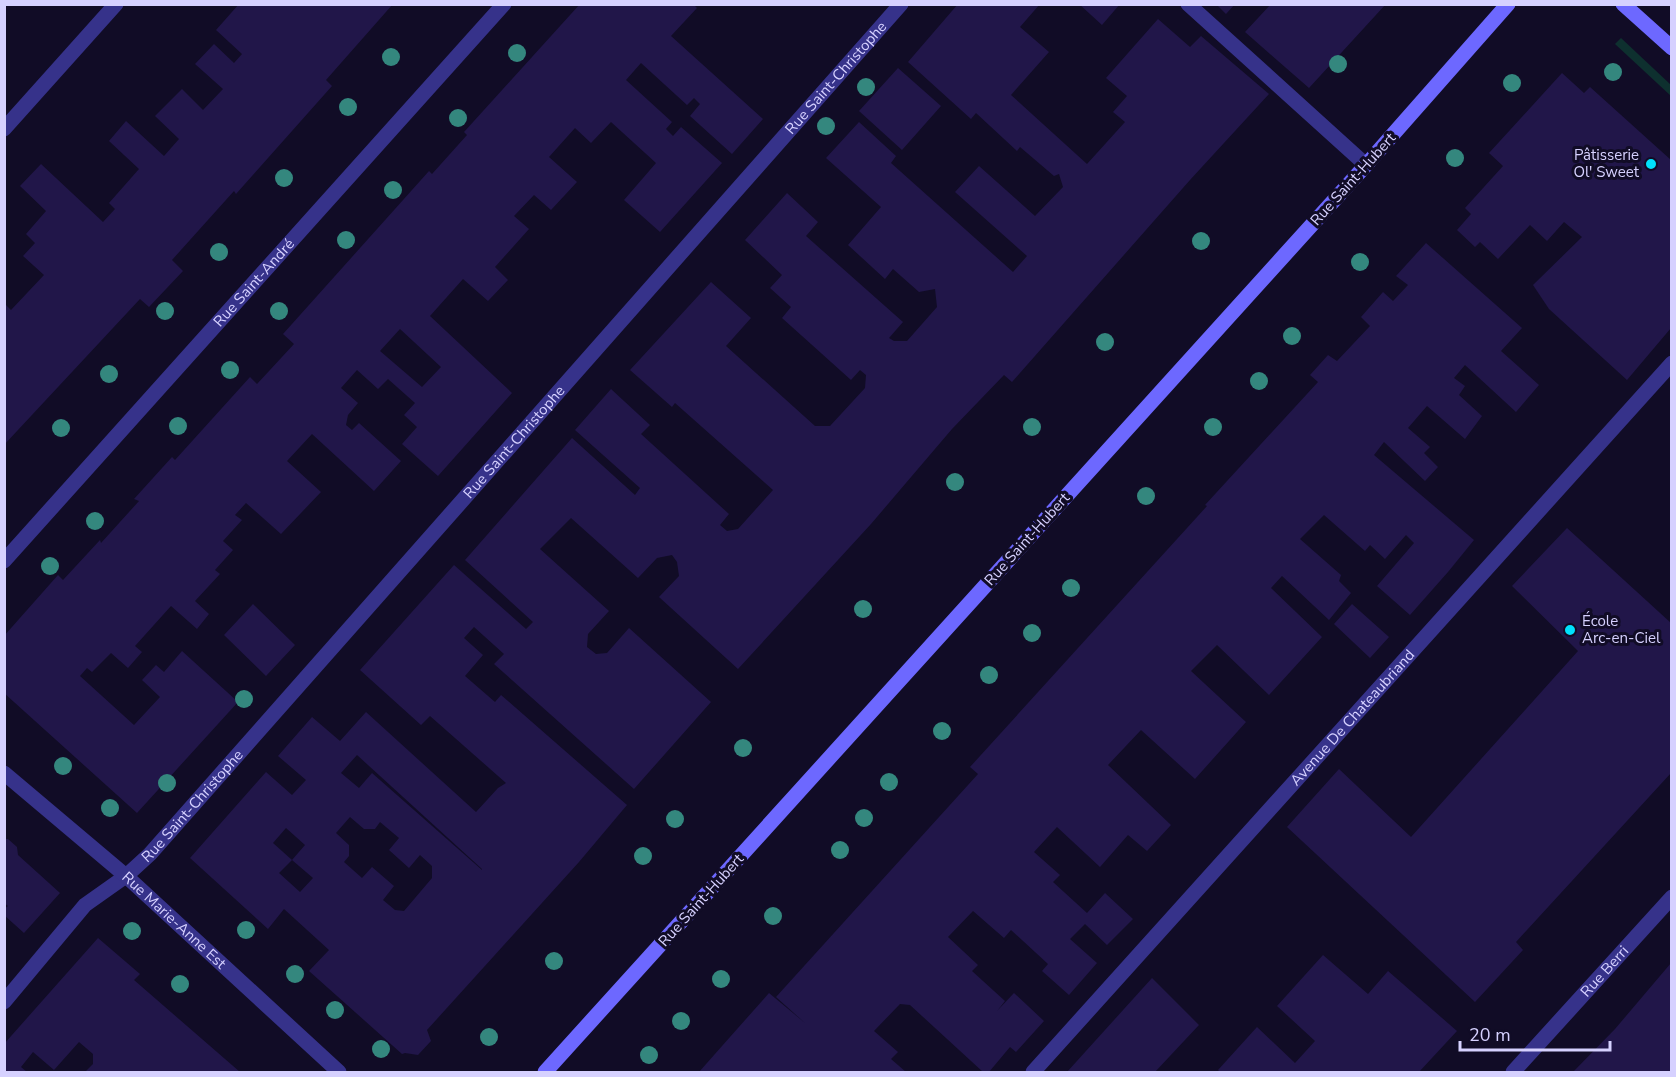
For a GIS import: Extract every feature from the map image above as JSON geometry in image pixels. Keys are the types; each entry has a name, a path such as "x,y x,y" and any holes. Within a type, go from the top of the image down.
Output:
{"street":[{"path":"4,129 116,4"},
{"name":"Rue Saint-André","path":"4,561 504,4"},
{"name":"Rue Saint-Christophe","path":"4,1002 85,905 126,876 150,854 901,4"},
{"path":"1188,4 1366,165"},
{"name":"Rue Saint-Hubert","path":"545,1072 1366,165 1508,4"},
{"path":"1623,4 1671,48"},
{"name":"Avenue De Chateaubriand","path":"1033,1072 1671,363"},
{"name":"Rue Marie-Anne Est","path":"4,772 126,876 339,1072"},
{"name":"Rue Berri","path":"1513,1072 1671,897"}],"green space":[{"path":"1621,38 1671,85 1671,96 1615,44"}],"building":[{"path":"239,4 393,4 326,80 332,86 236,194 234,191 172,260 183,271 149,307 140,299 4,445 4,307 6,305 11,310 44,275 23,256 35,243 26,234 46,211 20,186 41,164 103,222 115,209 109,203 139,169 109,141 126,121 164,156 179,139 155,116 182,89 203,110 223,89 195,64 214,44 234,63 242,54 216,30"},
{"path":"580,4 693,4 697,8 671,36 763,119 732,154 690,116 700,104 694,98 687,105 641,63 626,80 672,122 666,129 673,136 681,127 722,163 660,232 624,200 656,163 611,122 591,143 575,128 549,157 577,182 551,210 534,195 514,216 529,229 495,267 508,280 488,301 463,279 430,316 512,393 438,476 402,444 417,427 404,415 415,403 388,379 378,389 357,370 341,388 358,403 348,415 346,425 352,430 359,423 401,461 374,491 312,434 287,461 321,492 281,534 246,503 235,515 242,520 223,541 233,550 215,570 220,574 195,601 209,614 197,629 171,606 135,646 142,652 128,668 111,653 92,672 87,668 80,676 134,725 160,697 142,680 156,665 164,672 182,651 238,702 137,813 4,693 4,636 58,575 63,580 100,540 101,543 139,501 134,499 172,457 175,460 250,377 257,384 294,344 283,334 429,171 432,174 467,135 464,132","holes":["400,329 441,367 422,387 380,351"]},
{"path":"958,4 1040,4 1020,27 1049,52 1011,95 1087,164 1125,122 1113,112 1127,96 1106,78 1158,19 1190,47 1201,36 1269,94 1012,382 1004,375 952,429 871,524 738,669 659,597 679,576 677,562 672,555 657,558 638,578 571,518 540,549 609,611 588,634 587,647 596,654 607,653 629,628 711,702 634,789 494,664 504,654 474,627 464,638 483,655 465,676 495,702 501,695 627,805 579,862 427,1030 431,1041 418,1055 402,1054 309,971 329,950 284,909 268,929 190,858 266,772 292,795 306,780 278,756 312,717 340,741 366,712 476,812 498,788 506,783 430,716 421,725 360,670 454,565 526,629 533,622 465,560 572,438 635,495 640,488 575,430 611,389 650,425 641,434 729,514 720,525 727,531 738,529 773,490 675,403 672,407 630,370 711,282 751,318 726,346 815,426 830,426 865,388 866,375 860,370 851,380 782,318 791,307 770,288 782,275 745,240 787,193 818,222 806,236 903,322 889,338 894,341 907,341 937,307 935,289 919,292 893,269 885,279 848,245 881,207 826,158 859,122 896,156 891,163 1013,272 1027,256 955,192 979,166 1035,216 1063,187 1059,174 1054,176 1020,147 1017,151 976,113 971,119 908,62","holes":["357,755 482,870 372,773 359,788 341,773","350,817 364,829 375,829 380,822 399,838 389,850 409,868 420,855 432,866 432,878 404,911 395,910 383,900 394,886 372,867 362,878 344,862 349,856 349,845 336,833","286,828 305,845 292,860 273,843","292,860 313,878 300,892 279,873"]},
{"path":"1079,4 1120,4 1102,25"},
{"path":"1216,4 1235,4 1226,14"},
{"path":"1271,4 1386,4 1309,88 1245,32"},
{"path":"898,68 941,106 902,150 859,111"},
{"path":"1562,73 1584,93 1590,87 1671,160 1671,328 1627,380 1549,309 1533,285 1582,237 1564,222 1547,241 1530,225 1498,259 1480,242 1475,247 1457,230 1471,214 1465,208 1503,166 1489,153"},
{"path":"1426,243 1522,328 1501,351 1539,385 1516,412 1465,365 1454,378 1465,386 1459,395 1482,416 1465,439 1427,406 1408,428 1430,447 1424,453 1438,467 1425,481 1384,442 1374,455 1474,540 1448,572 1410,615 1377,586 1414,543 1406,535 1385,559 1370,545 1365,551 1324,515 1300,539 1341,575 1339,581 1351,593 1329,620 1282,576 1271,588 1322,637 1269,695 1217,645 1191,671 1246,722 1195,779 1141,730 1108,765 1171,825 1147,851 1128,835 1100,867 1057,827 1034,852 1060,875 1053,882 1087,913 1105,893 1133,919 1107,945 1085,924 1070,939 1097,963 1069,995 1042,971 1048,964 1011,930 1004,938 973,911 948,937 978,965 972,971 1005,1001 997,1011 1014,993 1044,1021 1016,1052 1010,1047 989,1072 983,1072 910,1005 900,1004 874,1031 898,1052 891,1059 906,1072 699,1072 769,993 805,1023 776,997 978,774 970,767 1318,382 1310,375 1328,355 1337,361 1370,326 1361,317 1383,292 1393,301 1408,285 1396,276"},
{"name":"École Arc-en-Ciel","path":"1567,528 1671,623 1671,773 1516,942 1523,950 1475,1002 1287,827 1339,769 1411,837 1578,651 1512,586"},
{"path":"253,604 295,645 266,676 224,635"},
{"path":"1352,604 1389,637 1370,658 1334,624"},
{"path":"4,839 8,839 17,847 18,855 60,893 24,933 4,915 4,909 8,906 4,903"},
{"path":"98,938 140,974 134,980 240,1072 85,1072 93,1064 93,1054 79,1042 54,1070 33,1052 21,1067 27,1072 4,1072 4,1044"},
{"path":"1323,955 1368,994 1388,971 1457,1031 1419,1072 1220,1072 1218,1070 1257,1027 1295,1063 1315,1041 1277,1006"},
{"path":"1671,963 1671,1072 1573,1072 1615,1029"},
{"path":"1152,978 1199,1025 1155,1072 1067,1072"}],"place":[{"name":"Pâtisserie Ol' Sweet","path":"1651,164"},
{"name":"École Arc-en-Ciel","path":"1570,630"}]}
